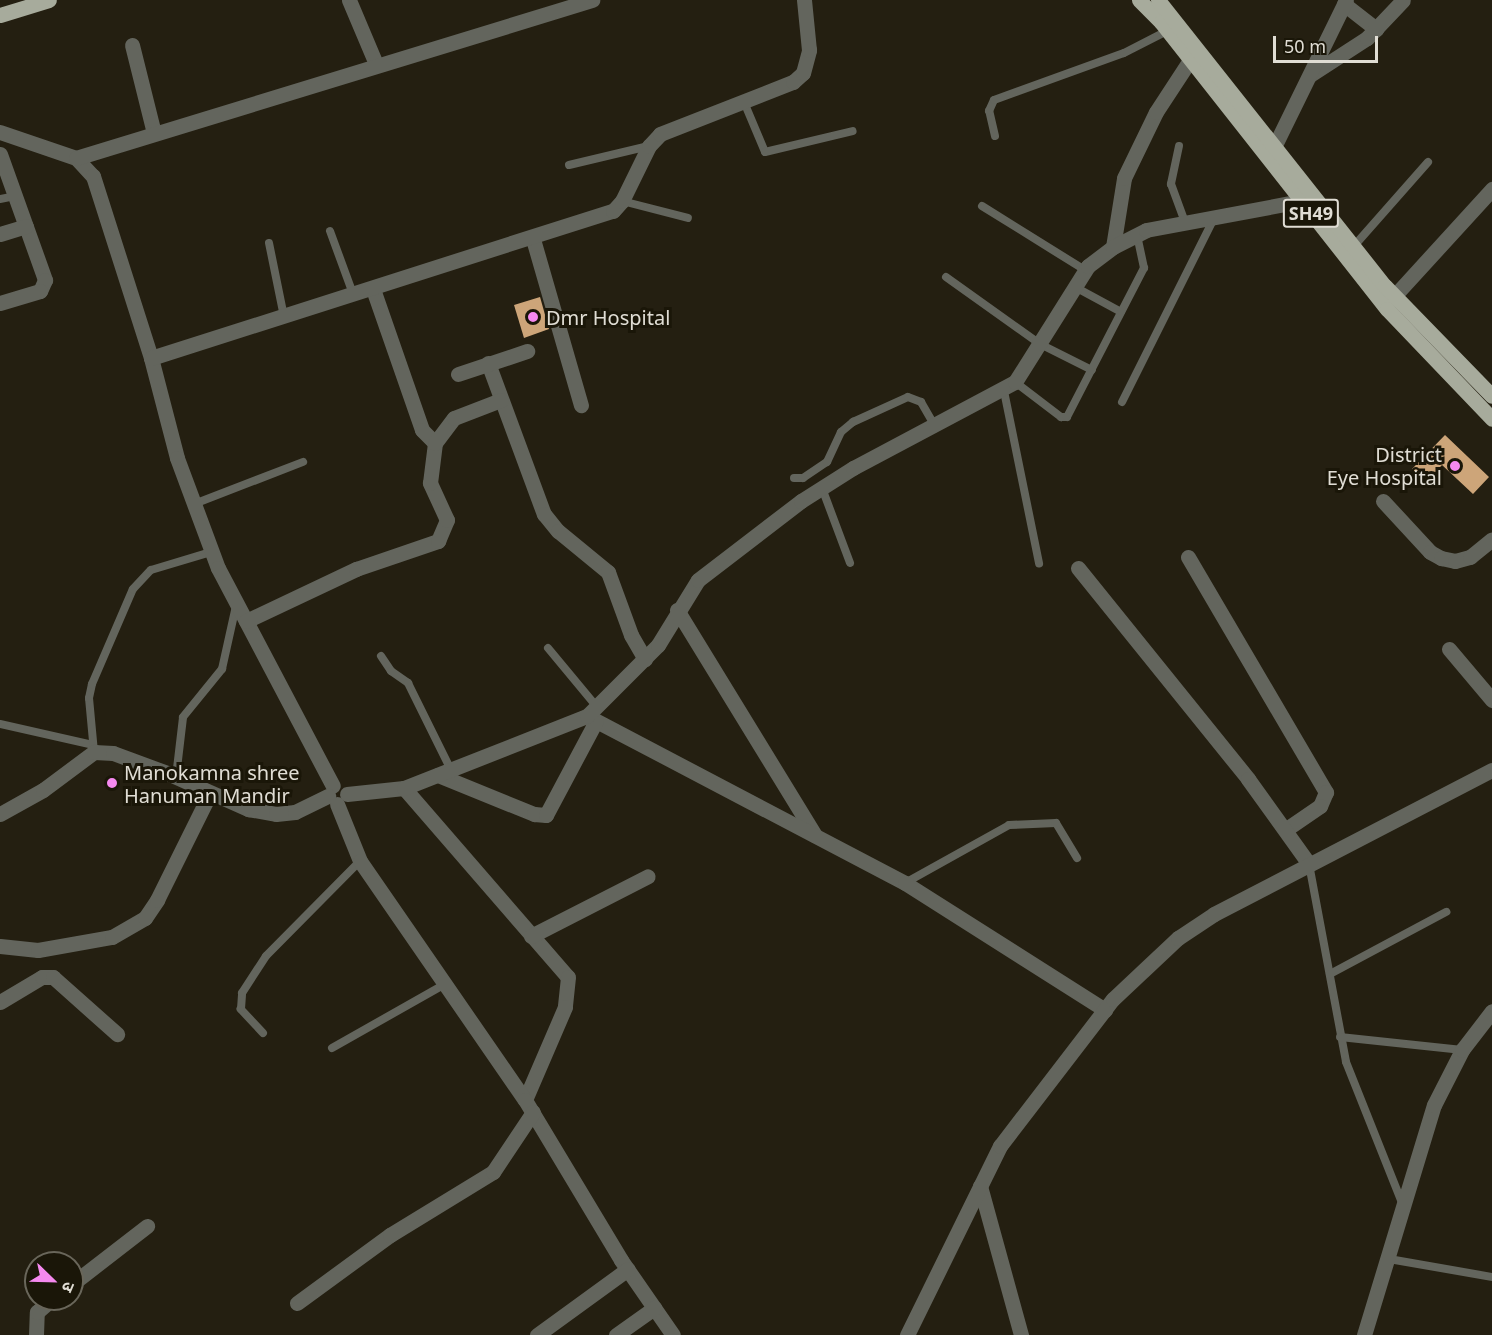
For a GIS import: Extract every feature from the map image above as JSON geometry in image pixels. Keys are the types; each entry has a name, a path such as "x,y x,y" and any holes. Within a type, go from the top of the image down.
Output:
{"main road":[{"path":"0,15 49,0"},
{"name":"SH49","path":"1139,0 1167,31 1301,201 1492,418"},
{"name":"SH49","path":"1158,0 1354,246 1390,301 1492,396"}],"street":[{"path":"349,0 376,64"},
{"path":"76,158 376,64 592,0"},
{"path":"151,358 602,217 622,201 649,146 672,128 793,82 803,73 809,50 804,0"},
{"path":"1308,76 1376,29 1403,0"},
{"path":"1275,145 1345,2 1376,29"},
{"path":"132,45 154,133"},
{"path":"1113,247 1124,178 1147,128 1190,60"},
{"path":"0,132 76,158 93,176 151,358 177,458 211,552 336,795 360,861 529,1106 628,1269 673,1335"},
{"path":"0,154 7,198 26,226 44,286 0,303"},
{"path":"1390,301 1492,189"},
{"path":"444,772 534,814 546,815 593,714 645,658 698,580 822,488 1009,386 1040,344 1085,270 1113,247 1137,235 1185,222 1301,201"},
{"path":"0,234 26,226"},
{"path":"533,239 581,405"},
{"path":"373,289 422,430 435,443"},
{"path":"458,374 527,351"},
{"path":"488,363 544,514 558,531 608,572 631,635 645,658"},
{"path":"246,621 356,570 438,541 447,520 430,483 435,443 454,418 501,400"},
{"path":"1383,501 1430,552 1441,558 1455,561 1470,557 1492,539"},
{"path":"1188,557 1326,792 1320,806 1285,830"},
{"path":"1078,568 1285,830 1309,864"},
{"path":"677,610 816,836"},
{"path":"1449,649 1492,700"},
{"path":"0,814 43,790 93,749 113,753 176,777 248,809 276,814 308,809 336,795 404,788 593,714 905,883 1105,1010"},
{"path":"907,1335 1000,1146 1105,1010 1178,938 1214,914 1492,770"},
{"path":"297,1303 390,1235 493,1172 529,1106 568,994 568,977 562,966 531,936 404,788"},
{"path":"0,946 38,951 112,937 145,918 158,900 210,793"},
{"path":"531,936 648,876"},
{"path":"0,1002 42,977 53,978 117,1034"},
{"path":"1364,1335 1389,1259 1402,1203 1434,1105 1462,1050 1492,1011"},
{"path":"980,1186 1021,1335"},
{"path":"84,1275 147,1226"},
{"path":"537,1335 628,1269"},
{"path":"616,1335 654,1308"},
{"path":"36,1335 38,1311"}],"lane":[{"path":"995,136 989,111 994,100 1124,53 1167,31"},
{"path":"744,102 765,152 853,131"},
{"path":"569,165 649,146"},
{"path":"1179,146 1171,184 1185,222"},
{"path":"1354,246 1428,162"},
{"path":"622,201 688,218"},
{"path":"982,206 1085,270"},
{"path":"1122,402 1214,218"},
{"path":"330,231 353,296"},
{"path":"1009,386 1065,418 1144,268 1137,235"},
{"path":"269,243 284,317"},
{"path":"946,277 1040,344 1092,369"},
{"path":"1075,287 1120,312"},
{"path":"1009,386 1039,563"},
{"path":"794,477 803,478 827,462 841,432 853,422 908,397 921,402 935,426"},
{"path":"194,504 303,462"},
{"path":"822,488 850,563"},
{"path":"0,724 93,749 89,698 92,684 133,589 151,570 211,552"},
{"path":"176,777 183,717 222,669 237,604"},
{"path":"548,648 593,714"},
{"path":"381,656 391,671 408,683 444,772"},
{"path":"905,883 1010,825 1056,823 1077,858"},
{"path":"263,1033 241,1009 242,993 266,956 360,861"},
{"path":"1309,864 1346,1062 1402,1203"},
{"path":"1330,974 1446,912"},
{"path":"332,1048 445,984"},
{"path":"1340,1037 1462,1050"},
{"path":"1389,1259 1492,1277"}],"building":[{"path":"540,297 549,329 524,338 514,305"},
{"path":"1445,435 1489,477 1473,494 1442,465 1426,482 1412,469"}],"place":[{"name":"Dmr Hospital","path":"533,317"},
{"name":"District Eye Hospital","path":"1455,466"},
{"name":"Manokamna shree Hanuman Mandir","path":"112,783"}]}
